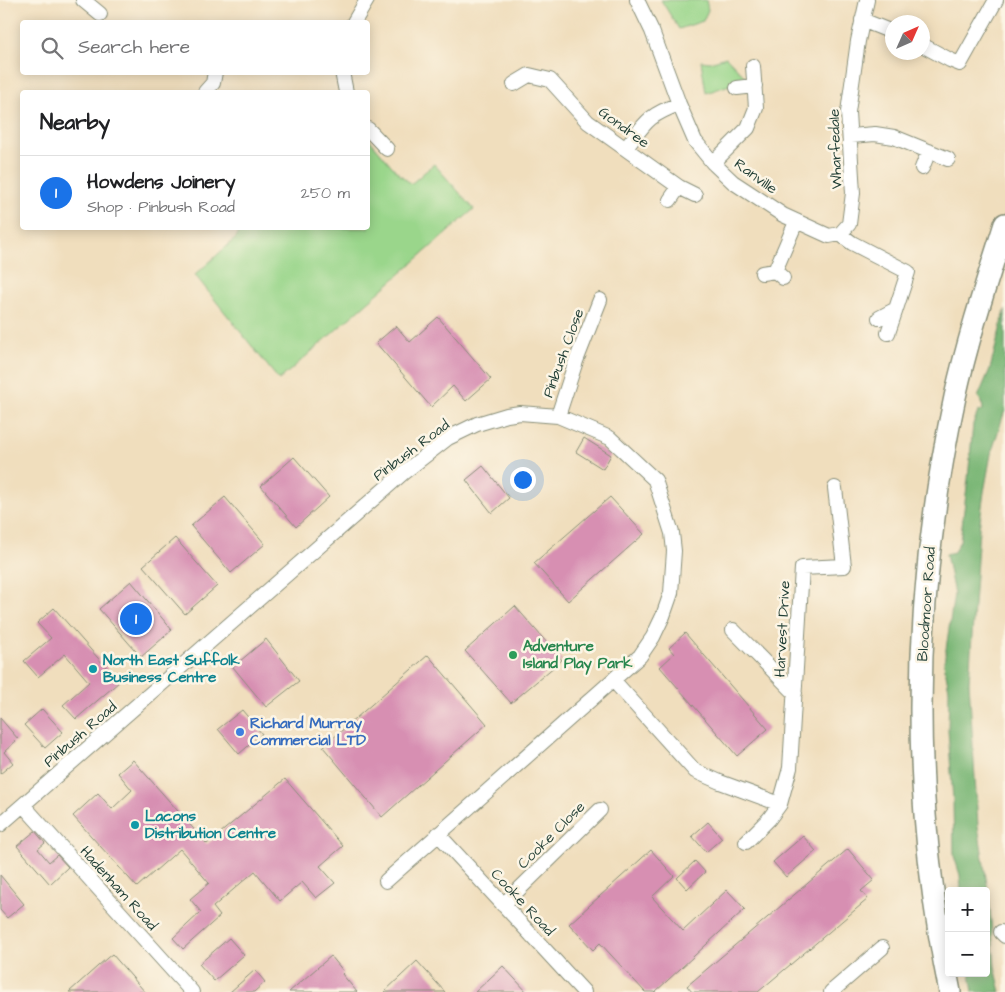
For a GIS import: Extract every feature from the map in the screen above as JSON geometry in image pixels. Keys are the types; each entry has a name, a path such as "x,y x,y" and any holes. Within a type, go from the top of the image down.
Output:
{"highway":[{"name":"Bloodmoor Road","path":"950,992 943,960 928,855 921,771 921,664 925,586 938,490 955,396 1005,224"}],"street":[{"path":"83,0 100,14"},
{"path":"355,20 367,0"},
{"name":"Ranville","path":"637,0 652,31 695,141 713,163 733,182 796,222 829,236 840,234 852,243 908,272 888,333"},
{"name":"Wharfedale","path":"840,234 849,224 853,193 848,112 862,20 867,0"},
{"path":"930,49 965,66 996,0"},
{"path":"862,20 885,29"},
{"path":"713,163 748,128 756,108 753,66"},
{"name":"Gondree","path":"514,84 529,71 550,80 588,122 679,187 695,195"},
{"path":"207,90 213,83 214,75"},
{"path":"343,75 346,90"},
{"path":"737,88 755,86"},
{"path":"626,148 647,120 658,112 679,104"},
{"path":"370,131 387,149"},
{"path":"850,136 875,134 894,137 948,159"},
{"path":"922,168 929,151"},
{"path":"670,200 679,187"},
{"path":"773,274 796,222"},
{"name":"Pinbush Close","path":"558,416 576,361 600,300"},
{"path":"880,318 896,308"},
{"name":"Pinbush Road","path":"0,825 403,474 448,438 477,424 507,415 520,414 558,416 610,438 655,480 672,533 674,551 671,593 653,637 640,656 386,881"},
{"name":"Harvest Drive","path":"746,842 769,819 780,804 790,768 802,568 844,566 835,488"},
{"name":"Harvest Drive","path":"733,630 794,693"},
{"path":"613,680 695,771 780,804"},
{"name":"Hadenham Road","path":"23,806 192,992"},
{"name":"Cooke Close","path":"503,905 600,810"},
{"name":"Cooke Road","path":"438,834 584,992"},
{"path":"831,992 882,948"}],"green space":[{"path":"661,0 706,0 708,10 703,21 679,29"},
{"path":"726,57 747,79 706,93 701,61 710,62"},
{"path":"370,140 396,171 411,184 434,164 474,209 279,380 195,275 236,238 239,230 370,230"},
{"path":"1005,310 1005,410 991,454 979,529 969,682 978,826 987,887 961,887 960,875 954,856 953,800 948,730 949,690 944,663 954,594 946,554 954,552 960,541 973,424 978,412 983,410 982,402 978,397 990,369"},
{"path":"990,909 995,967 1001,992 973,992 971,977 990,977"}],"building":[{"path":"438,317 491,379 466,401 453,386 431,407 376,343 396,326 410,342"},
{"path":"584,438 611,455 603,469 576,452"},
{"path":"294,457 329,497 296,527 261,486"},
{"path":"483,466 509,498 492,513 466,480"},
{"path":"225,497 265,544 231,573 191,526"},
{"path":"610,497 644,534 568,601 534,563"},
{"path":"175,538 217,586 185,614 143,566"},
{"path":"131,581 172,630 141,657 99,609"},
{"name":"Adventure Island Play Park","path":"515,606 562,660 511,703 465,651"},
{"name":"North East Suffolk Business Centre","path":"54,608 119,682 76,719 63,705 89,682 65,654 38,677 24,661 51,638 37,623"},
{"path":"685,633 768,729 737,756 660,667 674,654 669,648"},
{"path":"266,639 299,681 266,707 233,667"},
{"path":"428,655 487,724 382,817 323,747"},
{"path":"42,709 63,732 45,748 24,725"},
{"name":"Richard Murray Commercial LTD","path":"242,710 262,734 239,754 218,729"},
{"path":"0,718 18,739 4,752 13,763 0,774"},
{"path":"133,760 207,844 285,779 343,846 320,866 335,883 316,898 302,882 280,901 255,871 213,907 220,916 183,949 173,938 201,912 190,899 209,883 180,849 137,887 73,816 98,793 112,809 132,790 118,773"},
{"path":"708,822 722,838 706,852 692,836"},
{"path":"35,831 45,843 38,849 49,862 57,855 68,867 50,884 17,846"},
{"path":"803,836 816,851 786,877 773,862"},
{"path":"848,849 874,880 861,891 868,899 758,992 692,992 687,986"},
{"path":"651,850 674,876 652,897 683,931 727,890 745,909 655,992 645,992 600,943 593,950 569,924"},
{"path":"695,861 705,872 687,889 677,878"},
{"path":"0,875 24,904 7,918 0,910"},
{"path":"229,938 244,955 214,981 199,964"},
{"path":"112,954 145,992 69,992 107,958"},
{"path":"331,956 344,972 342,974 357,992 289,992"},
{"path":"417,961 445,992 384,992"},
{"path":"503,966 527,992 475,992"},
{"path":"255,970 265,982 254,992 230,992"}],"place":[{"name":"Howdens Joinery","path":"136,619"},
{"name":"Adventure Island Play Park","path":"513,655"},
{"name":"North East Suffolk Business Centre","path":"93,669"},
{"name":"Richard Murray Commercial LTD","path":"240,732"},
{"name":"Lacons Distribution Centre","path":"135,825"}]}
